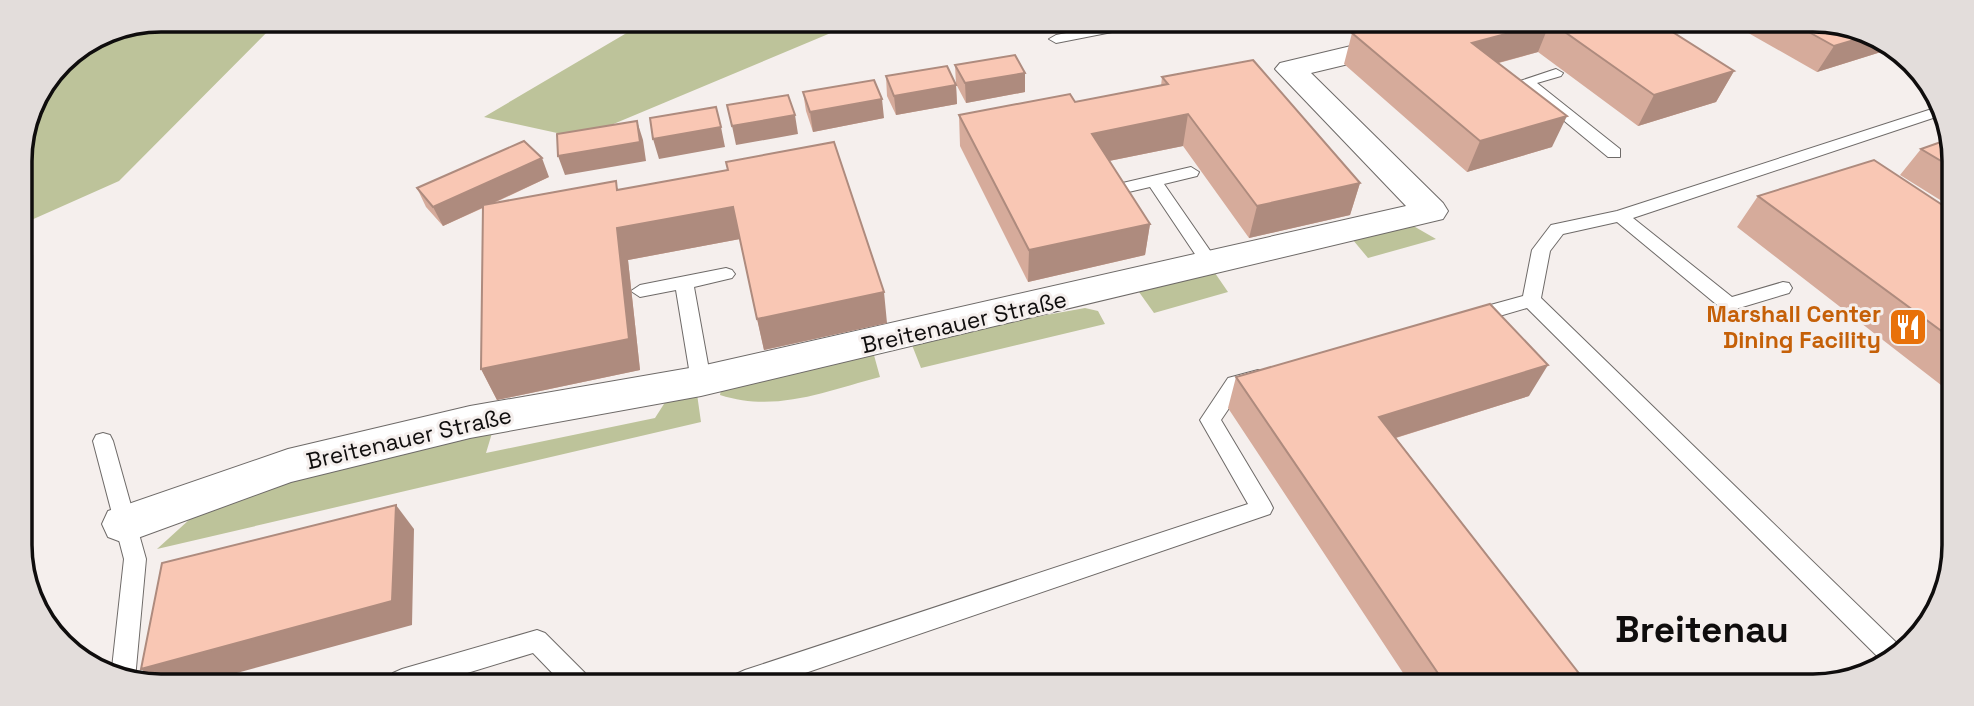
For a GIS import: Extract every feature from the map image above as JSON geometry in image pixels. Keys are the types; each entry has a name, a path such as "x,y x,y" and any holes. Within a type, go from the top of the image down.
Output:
{"street":[{"name":"Breitenauer Straße","path":"124,524 288,466 470,422 701,382 1211,265 1431,211 1290,69 1420,38"}],"lane":[{"path":"1055,39 1091,32"},
{"path":"1507,87 1556,73"},
{"path":"1526,82 1614,153"},
{"path":"1531,300 1541,250 1557,229 1620,216 1934,113"},
{"path":"1120,189 1191,172"},
{"path":"1154,181 1211,265"},
{"path":"1620,216 1729,304 1783,288"},
{"path":"640,291 726,274"},
{"path":"684,282 701,382"},
{"path":"1450,323 1531,300"},
{"path":"1531,300 1888,651"},
{"path":"769,674 1262,508 1210,421 1235,383 1275,372"},
{"path":"103,441 135,559 124,669"},
{"path":"426,674 537,641 569,674"}],"green space":[{"path":"267,32 119,181 32,220 32,152 36,127 45,103 69,69 103,45 135,34"},
{"path":"628,32 833,32 580,138 484,117"},
{"path":"1410,224 1436,239 1368,258 1353,240"},
{"path":"1215,273 1228,292 1154,313 1139,292"},
{"path":"1085,308 1098,311 1105,324 921,368 910,340"},
{"path":"872,348 880,377 820,394 781,401 761,402 720,395 723,379"},
{"path":"671,393 697,394 701,422 157,549 190,519 246,491 495,423 486,453 655,418"}],"building":[{"path":"1513,32 1472,43 1567,116 1480,141 1352,33"},
{"path":"1565,32 1672,32 1734,71 1654,95"},
{"path":"1809,32 1839,34 1857,39 1834,46"},
{"path":"1015,55 1025,73 965,83 955,65"},
{"path":"1253,60 1360,183 1257,206 1188,114 1092,134 1150,224 1029,250 959,115 1070,94 1075,102 1168,84 1162,77"},
{"path":"947,66 956,85 894,96 886,76"},
{"path":"874,80 882,99 810,112 803,92"},
{"path":"788,95 795,115 732,126 727,105"},
{"path":"716,107 721,127 653,139 650,118"},
{"path":"637,121 640,142 558,156 557,134"},
{"path":"524,141 542,158 433,207 417,188"},
{"path":"834,142 884,292 757,319 733,207 617,228 629,339 481,369 483,205 616,181 617,190 728,170 726,162"},
{"path":"1941,142 1942,161 1921,149"},
{"path":"1874,160 1942,205 1942,331 1758,196"},
{"path":"1490,304 1548,365 1379,417 1579,674 1438,674 1236,377"},
{"path":"396,505 392,601 141,669 162,563"}],"place":[{"name":"Marshall Center Dining Facility","path":"1908,327"}],"district":[{"name":"Breitenau","path":"1702,629"}]}
